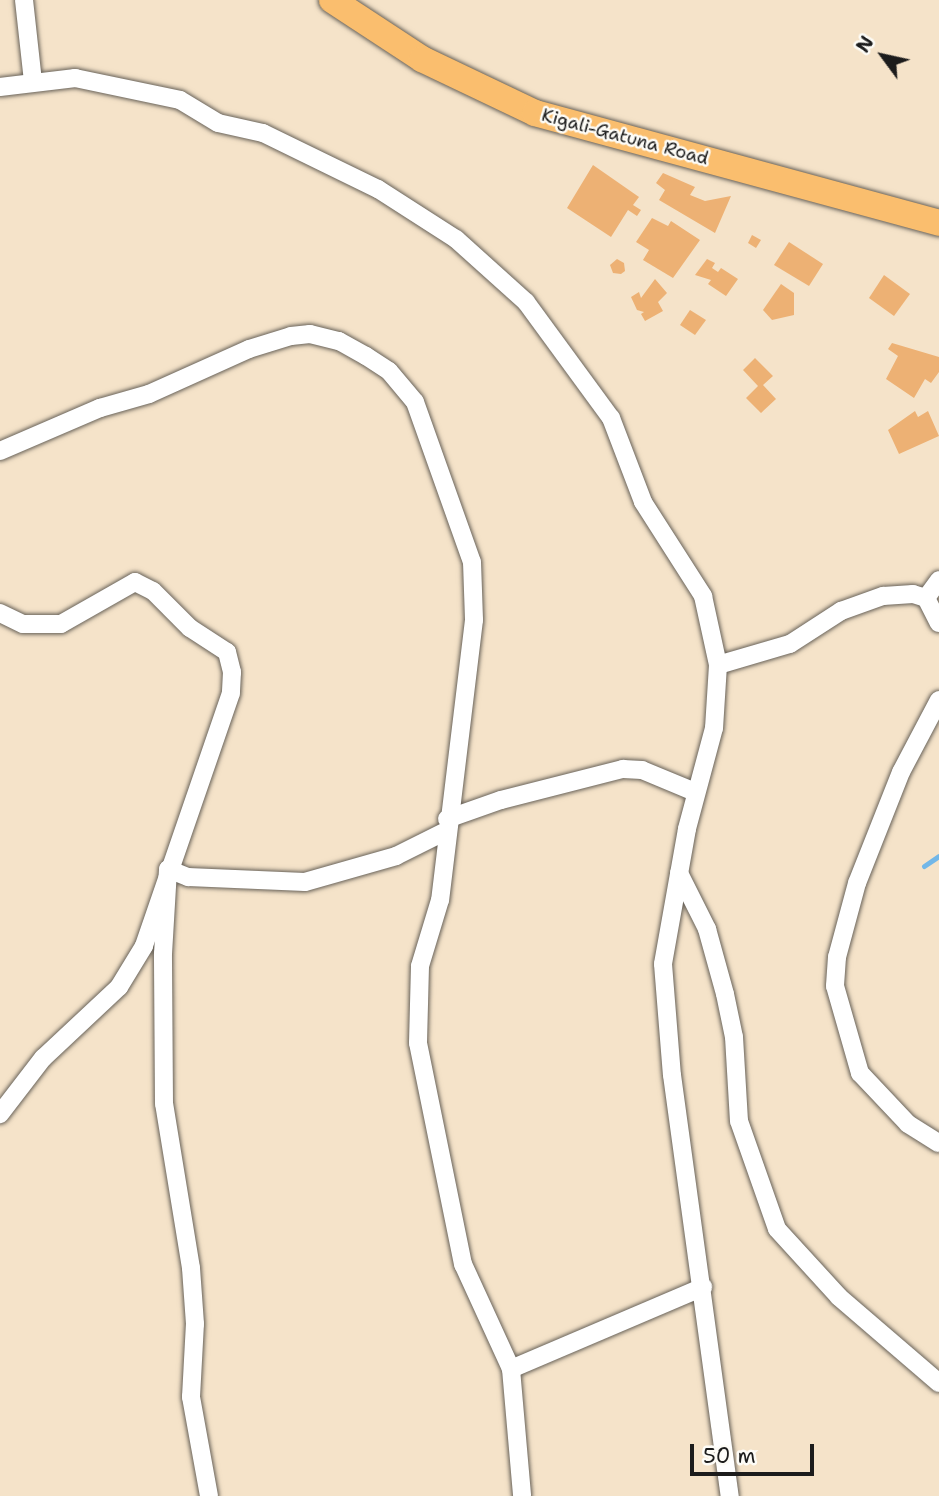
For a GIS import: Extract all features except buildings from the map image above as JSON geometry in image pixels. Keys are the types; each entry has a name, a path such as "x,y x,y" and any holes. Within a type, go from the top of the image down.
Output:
{"highway":[{"name":"Kigali-Gatuna Road","path":"332,0 422,59 535,113 939,223"}],"street":[{"path":"24,0 33,82"},
{"path":"0,87 75,78 112,83 180,100 218,123 263,133 414,208 473,253 526,302 611,418 643,502 703,596 718,665 714,728 695,792 664,948 664,989 672,1074 730,1496"},
{"path":"0,451 100,408 149,394 249,349 291,336 310,334 339,341 389,371 415,402 472,562 472,661 447,825 440,900 420,966 418,1043 463,1264 511,1369 522,1496"},
{"path":"926,598 939,580"},
{"path":"0,613 23,624 61,624 106,595 135,582 153,591 190,628 227,652 231,693 168,869 144,946 118,986 43,1058 0,1114"},
{"path":"718,665 790,644 868,599 913,594 926,598 939,623"},
{"path":"939,700 901,772 857,883 837,957 835,986 860,1073 908,1124 939,1143"},
{"path":"168,869 188,877 305,882 396,856 447,825 501,800 623,769 642,770 695,792"},
{"path":"168,869 162,989 164,1104 191,1268 195,1324 191,1396 209,1496"},
{"path":"679,873 707,929 734,1037 739,1121 777,1228 839,1297 939,1383"},
{"path":"511,1369 703,1287"}],"waterway":[{"path":"924,866 939,856"}]}
